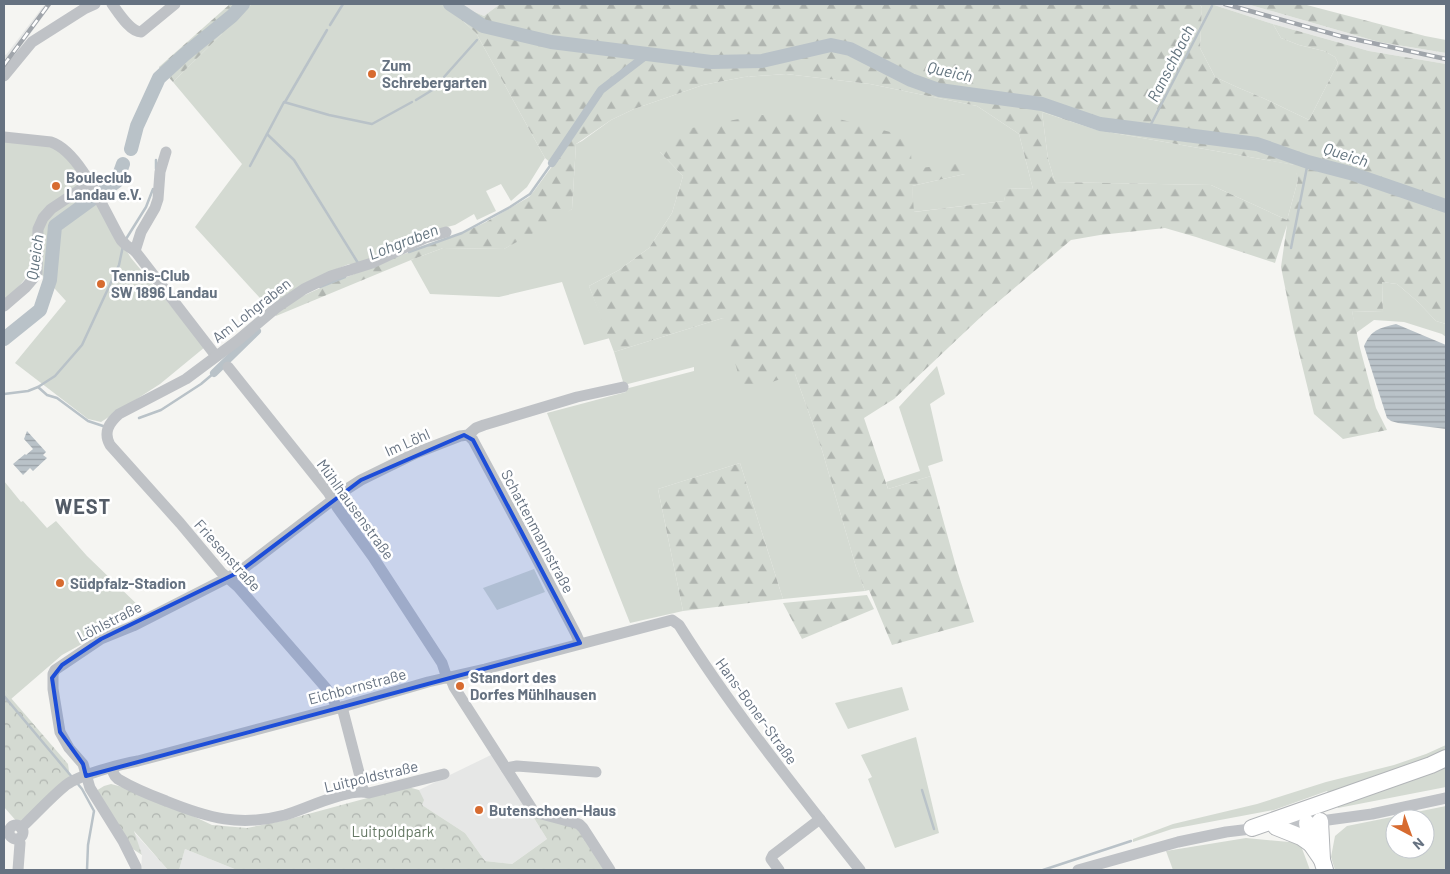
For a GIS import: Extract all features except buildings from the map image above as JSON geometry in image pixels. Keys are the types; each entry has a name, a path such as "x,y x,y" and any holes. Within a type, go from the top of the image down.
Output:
{"highway":[{"path":"1252,828 1446,758"},
{"path":"1311,844 1313,822"},
{"path":"1313,822 1322,848 1323,865"},
{"path":"1276,827 1301,837 1311,844 1323,865"}],"street":[{"path":"4,76 32,42 95,4"},
{"path":"112,4 130,27 137,32 141,32 175,4"},
{"path":"4,137 57,144 70,154 100,200 118,234 216,356"},
{"path":"130,248 155,208 158,199 160,172 166,152"},
{"path":"4,306 37,274 38,229 46,213 91,186"},
{"name":"Am Lohgraben","path":"112,420 119,414 180,382 293,296 322,279 372,263 425,238 446,232"},
{"name":"Mühlhausenstraße","path":"228,366 328,492 373,557 437,655 448,678 534,812 573,822 583,828 610,870"},
{"name":"Im Löhl","path":"229,578 254,561 332,500 360,480 374,473 416,453 460,436 468,435 476,428 577,397 623,387"},
{"name":"Friesenstraße","path":"112,420 106,433 110,444 221,572 229,578 326,688 339,708 363,791"},
{"name":"Schattenmannstraße","path":"468,435 473,440 530,546 580,644"},
{"name":"Löhlstraße","path":"79,779 83,764 69,748 60,732 53,689 52,678 54,672 101,639 133,626 229,578"},
{"name":"Eichbornstraße","path":"14,835 54,796 79,779 123,764 339,708 428,682 673,620"},
{"name":"Hans-Boner-Straße","path":"673,620 679,625 718,685 860,870"},
{"path":"506,768 517,766 596,772"},
{"name":"Luitpoldstraße","path":"111,768 118,779 157,797 198,814 228,820 269,818 341,796 363,791 368,793 444,774"},
{"path":"79,779 90,788 123,841 136,870"},
{"path":"1078,870 1178,842 1252,828 1276,827 1372,814 1446,798"},
{"path":"4,817 20,843 18,870"},
{"path":"779,870 771,860 773,855 820,819"}],"highlighted area":[{"path":"464,435 473,440 580,643 86,776 83,764 60,732 52,678 62,665 101,639 239,572 361,480"}],"shaded area":[{"path":"45,4 52,4 4,70 4,54 6,55"},
{"path":"461,4 500,4 484,16"},
{"path":"1211,4 1247,4 1379,42 1446,53 1446,64 1369,51"},
{"path":"1396,324 1446,345 1446,429 1398,423 1387,418 1364,346 1376,330"},
{"path":"27,431 46,452 43,455 47,458 33,471 30,468 23,475 13,464 33,449 24,439"},
{"name":"Butenschoen-Haus","path":"493,754 547,839 512,864 485,861 465,833 422,805 419,790"},
{"path":"132,830 168,870 141,870 142,855"},
{"path":"185,849 237,870 179,870"}],"green space":[{"path":"230,4 252,4 173,82 159,67"},
{"path":"252,4 444,4 476,33 545,158 527,187 511,201 501,184 486,191 496,211 477,220 474,214 455,225 443,228 362,265 349,264 327,273 270,309 195,227 242,164 173,82"},
{"path":"444,4 461,4 484,16 500,4 1200,4 1202,8 1200,48 1215,77 1309,120 1338,63 1335,57 1324,51 1281,38 1273,24 1369,51 1446,64 1446,324 1436,321 1397,284 1382,282 1383,312 1352,311 1376,408 1387,430 1343,439 1314,414 1294,332 1281,267 1287,225 1275,263 1165,228 1071,240 985,313 894,399 864,418 888,489 931,476 957,570 974,622 892,645 869,590 865,591 856,567 822,450 795,374 743,392 723,318 614,352 589,286 619,270 649,248 672,213 683,176 660,152 686,129 760,115 819,114 910,137 912,169 963,163 965,174 912,186 914,212 1004,201 1006,188 1033,189 1019,134 977,106 870,84 786,74 744,77 703,85 634,109 611,120 576,144 572,209 556,221 504,249 443,248 276,316 274,313 296,299 327,285 404,254 456,236 486,222 529,197 553,165 545,158 476,33","holes":["1042,112 1097,130 1294,165 1298,180 1287,220 1211,185 1055,182 1048,159"]},
{"path":"1200,4 1211,4 1273,24 1281,38 1324,51 1335,57 1338,63 1309,120 1215,77 1200,48 1202,8"},
{"path":"1247,4 1303,4 1446,40 1446,53 1379,42"},
{"path":"786,74 870,84 977,106 1019,134 1033,189 1007,188 1004,201 913,212 912,186 965,174 660,152 683,176 672,213 649,248 619,270 589,286 610,338 584,345 562,282 499,297 430,294 411,260 443,248 504,249 572,209 576,144 611,120 634,109 703,85 744,77"},
{"path":"1042,112 1097,130 1295,165 1298,180 1287,220 1211,185 1055,182 1048,159"},
{"name":"Tennis-Club SW 1896 Landau","path":"4,141 56,145 66,155 131,258 205,347 160,384 101,422 88,419 15,363 66,301 35,267 4,301"},
{"path":"1382,282 1397,284 1436,321 1446,324 1446,337 1404,322 1374,320 1356,333 1352,311 1383,312"},
{"path":"723,318 795,374 822,450 856,567 865,591 783,599 740,463 658,489 683,611 630,623 547,413 626,392 625,389 694,371 694,367 624,385 614,352"},
{"path":"937,366 945,394 930,404 943,461 928,466 931,476 888,489 886,482 920,471 899,407"},
{"path":"740,463 783,599 683,611 658,489"},
{"name":"Südpfalz-Stadion","path":"4,481 21,502 23,501 47,528 56,521 87,556 144,611 62,655 11,699 4,690"},
{"path":"534,569 545,592 497,610 483,588"},
{"path":"867,595 874,609 802,639 783,603"},
{"path":"902,687 909,710 848,729 835,703"},
{"path":"4,690 68,764 70,778 18,823 4,807"},
{"path":"916,737 939,833 895,848 868,779 872,777 861,755"},
{"path":"1446,745 1446,754 1331,796 1327,791 1274,810 1172,829 1133,842 1133,839 1173,824 1257,804 1326,782 1394,765"},
{"path":"1446,765 1446,787 1338,808 1335,803"},
{"name":"Luitpoldpark","path":"111,784 142,792 212,825 247,828 286,820 408,787 419,790 424,800 422,805 465,833 485,861 512,864 547,839 532,815 577,825 606,870 237,870 185,849 179,870 168,870 134,831 142,855 119,840 91,794"},
{"path":"1446,806 1446,870 1335,870 1331,857 1335,836 1347,826 1385,818 1385,859 1435,859 1435,809 1431,809"},
{"path":"1246,838 1300,843 1310,870 1173,870 1166,851"}],"waterway":[{"name":"Queich","path":"131,149 137,126 159,78 232,16 243,4"},
{"path":"330,25 343,4"},
{"name":"Queich","path":"450,4 483,26 551,42 711,62 762,61 831,45 850,49 911,80 939,90 1042,104 1100,124 1257,144 1446,206"},
{"name":"Ranschbach","path":"1148,130 1212,6"},
{"path":"285,102 327,30"},
{"path":"444,77 477,40"},
{"name":"Lohgraben","path":"552,163 601,90 648,54"},
{"path":"416,100 434,89 440,81"},
{"path":"250,166 284,102 329,115 372,124 412,102"},
{"path":"267,134 294,160 358,263"},
{"path":"156,160 156,169"},
{"path":"1291,248 1308,162"},
{"name":"Lohgraben","path":"409,252 462,233 510,207 530,194 552,163"},
{"name":"Queich","path":"4,339 40,310 50,280 55,226 117,181 123,164"},
{"path":"126,239 146,207 153,189"},
{"path":"4,394 28,391 38,387 55,376 82,345 119,265 123,246"},
{"name":"Lohgraben","path":"320,287 345,277"},
{"name":"Lohgraben","path":"214,373 257,331"},
{"name":"Lohgraben","path":"139,418 161,410 201,384 214,373"},
{"name":"Lohgraben","path":"38,387 47,395 57,398 88,421 103,426"},
{"path":"4,696 72,777"},
{"path":"77,783 94,811 88,845 87,870"},
{"path":"922,790 934,829"},
{"path":"1043,870 1131,841"}],"railway":[{"path":"4,65 49,4"},
{"path":"1225,4 1340,36 1446,59"}],"place":[{"name":"Zum Schrebergarten","path":"372,74"},
{"name":"Bouleclub Landau e.V.","path":"56,186"},
{"name":"Tennis-Club SW 1896 Landau","path":"101,284"},
{"name":"Südpfalz-Stadion","path":"60,583"},
{"name":"Standort des Dorfes Mühlhausen","path":"460,686"},
{"name":"Butenschoen-Haus","path":"479,810"}],"district":[{"name":"WEST","path":"83,506"}]}
